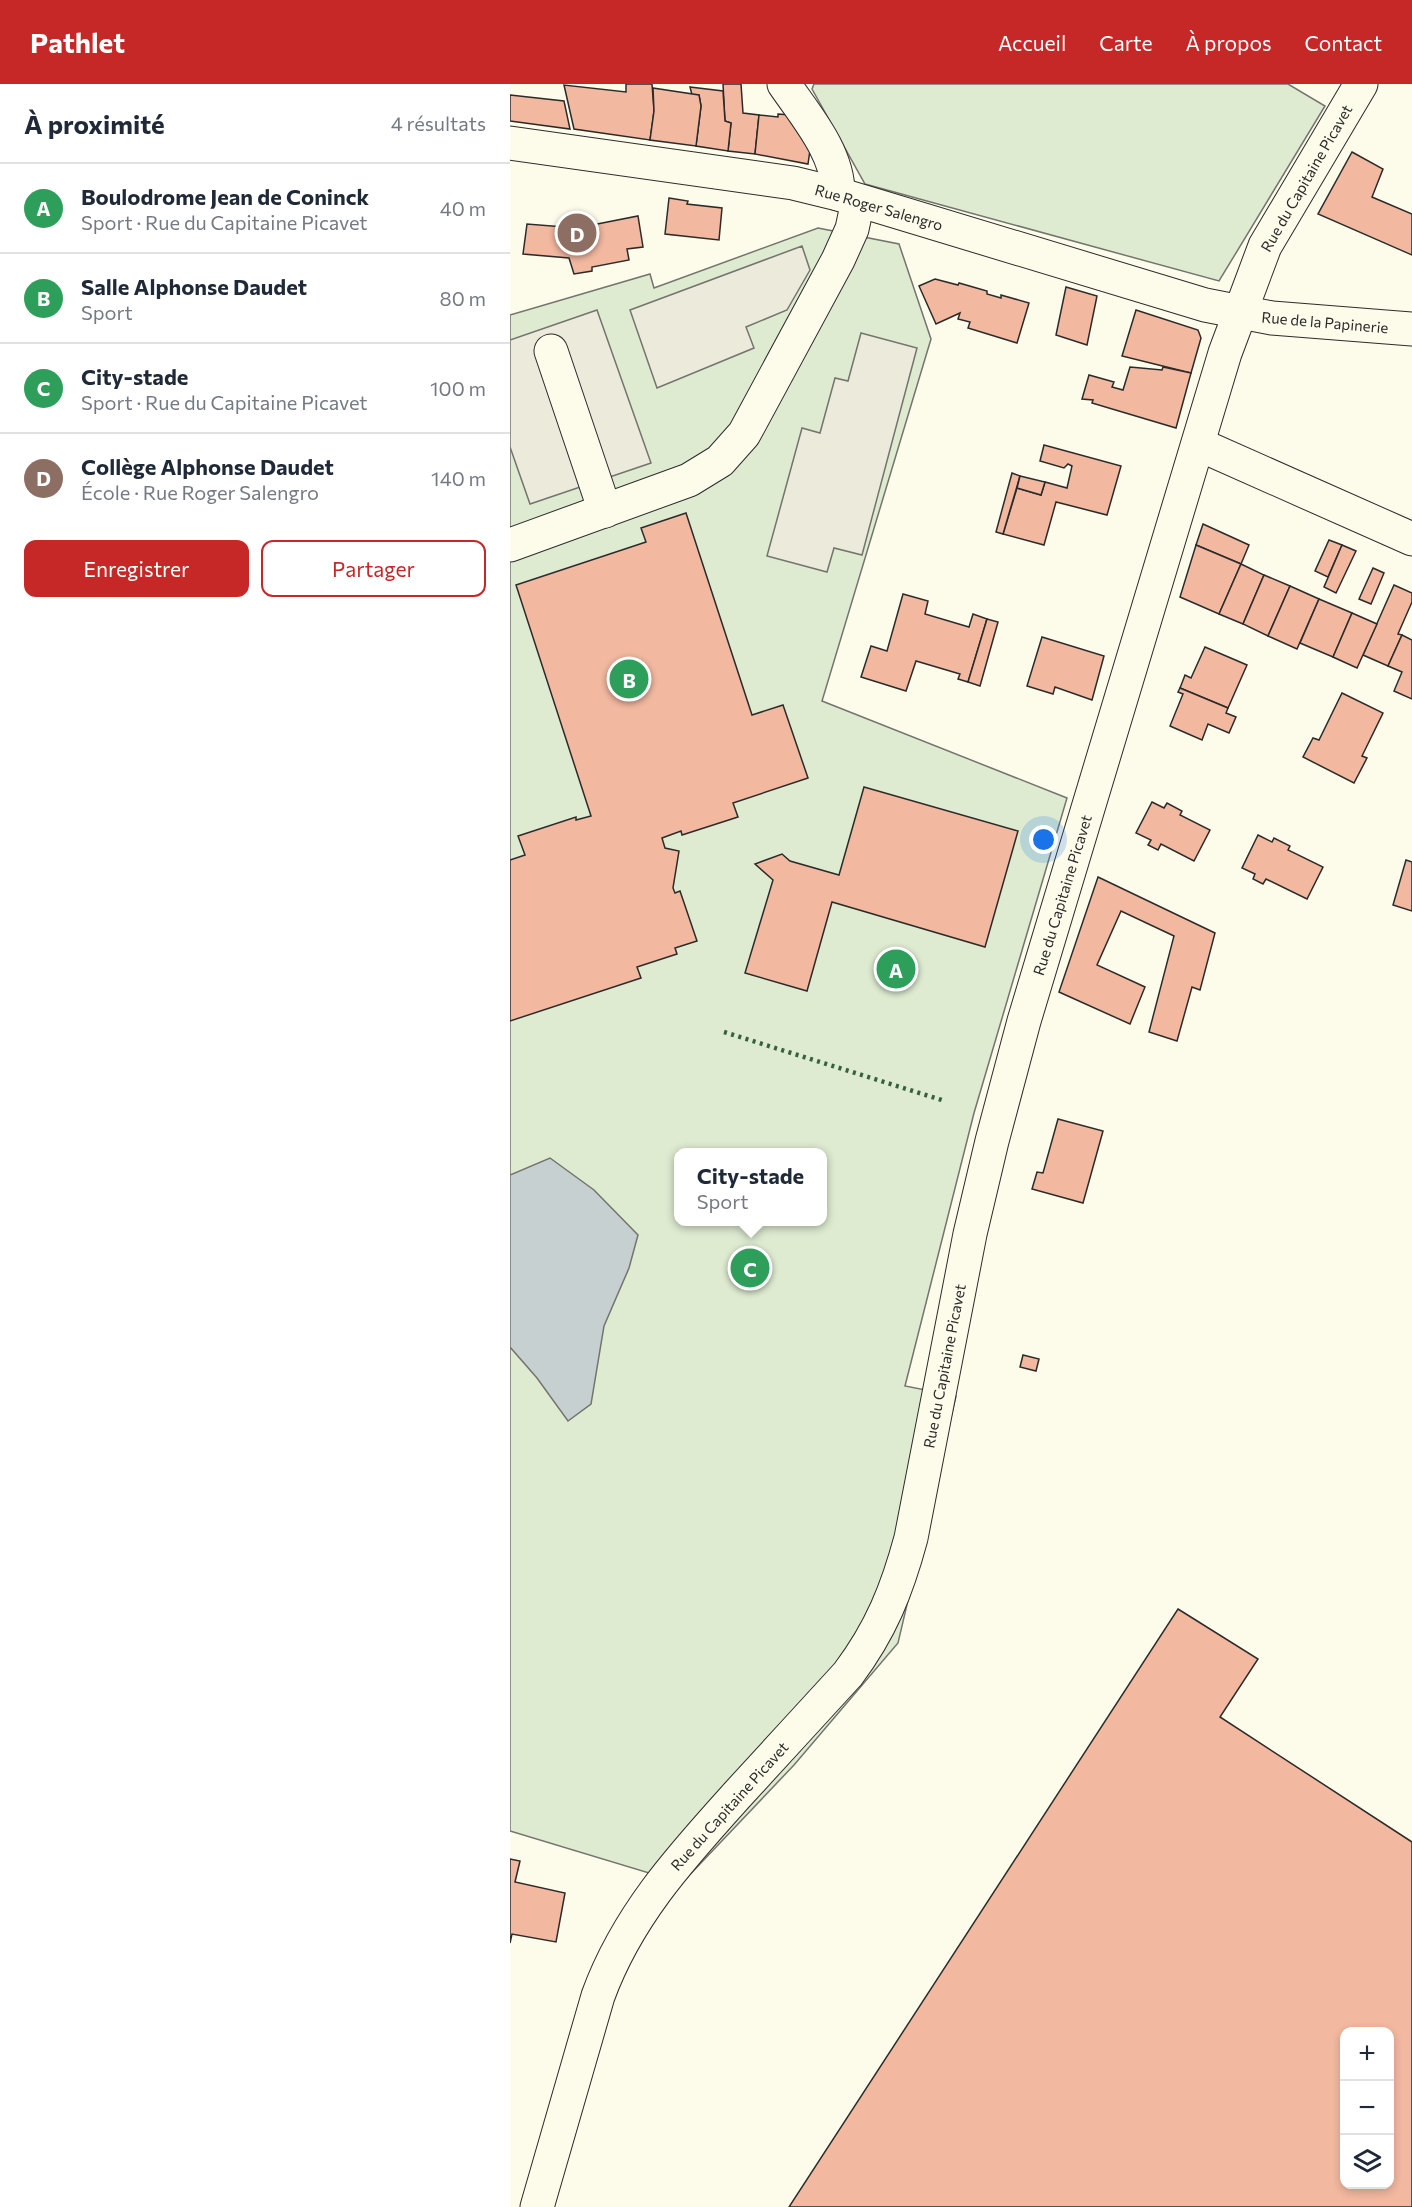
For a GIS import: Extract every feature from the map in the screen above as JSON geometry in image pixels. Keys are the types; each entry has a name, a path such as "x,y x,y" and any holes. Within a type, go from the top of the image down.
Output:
{"street":[{"path":"510,545 689,480 720,461 744,434 838,260 852,229 848,197 838,180 832,162 811,124 784,84"},
{"name":"Rue du Capitaine Picavet","path":"537,2207 598,1996 609,1967 628,1929 680,1858 848,1674 869,1646 899,1584 913,1526 970,1234 995,1130 1024,1021 1198,444 1239,312 1271,233 1361,84"},
{"name":"Rue Roger Salengro","path":"510,142 793,183 848,197 1206,306 1239,312"},
{"name":"Rue de la Papinerie","path":"1239,312 1272,318 1412,329"},
{"path":"551,351 605,511"},
{"path":"1198,444 1412,539"}],"green space":[{"path":"814,84 1288,84 1325,106 1219,281 865,184 812,89"},
{"path":"818,228 899,244 931,339 822,701 1067,798 974,1113 905,1386 956,1396 898,1643 794,1765 682,1883 510,1831 510,315 650,274 654,288"}],"shaded area":[{"path":"802,246 810,270 787,310 746,327 754,348 657,388 630,310"},
{"path":"597,310 651,463 530,504 510,447 510,340"},
{"path":"861,333 917,348 862,555 834,548 827,572 767,556 802,428 820,433 835,378 848,381"},
{"path":"550,1158 594,1190 638,1235 629,1268 604,1326 591,1404 568,1421 537,1378 510,1347 510,1175"}],"building":[{"path":"626,84 652,84 654,111 650,140 574,129 564,85 626,92"},
{"path":"723,84 741,84 743,113 759,115 755,154 728,151 731,123 725,121"},
{"path":"690,87 723,91 725,121 731,123 728,151 696,146 701,106 699,95 692,95"},
{"path":"653,88 699,95 701,106 696,146 650,140 654,111"},
{"path":"510,95 564,101 570,129 510,121"},
{"path":"778,114 790,115 810,150 808,164 755,154 759,115 778,117"},
{"path":"1352,152 1383,169 1372,197 1412,214 1412,255 1318,214"},
{"path":"669,198 688,201 687,204 722,208 719,240 665,234"},
{"path":"638,216 643,247 627,249 629,260 592,267 592,271 574,274 569,258 523,254 527,224 577,228"},
{"path":"935,279 987,291 987,294 1001,298 1001,295 1029,303 1017,343 968,328 970,322 958,319 960,313 936,324 919,286"},
{"path":"1066,287 1097,296 1087,345 1056,335"},
{"path":"1136,310 1198,330 1201,338 1191,373 1122,356"},
{"path":"1130,367 1162,370 1163,367 1191,373 1176,428 1092,403 1093,400 1082,399 1089,375 1114,382 1112,387 1123,390"},
{"path":"1044,445 1121,466 1107,515 1056,502 1044,545 1003,534 1017,488 1041,495 1045,482 1067,488 1072,466 1068,464 1064,468 1040,461"},
{"path":"1012,473 1020,476 1003,534 996,532"},
{"path":"1020,476 1045,482 1041,495 1017,488"},
{"path":"686,513 752,715 783,705 808,778 733,803 738,817 682,835 681,831 662,838 665,848 679,851 673,888 675,893 680,891 697,941 675,948 677,954 637,967 641,978 510,1021 510,860 525,855 518,836 576,817 576,820 591,816 516,585 646,542 641,528"},
{"path":"1203,524 1249,545 1241,564 1196,545"},
{"path":"1329,540 1342,545 1328,577 1315,571"},
{"path":"1196,545 1241,564 1219,614 1180,597"},
{"path":"1342,545 1356,551 1336,593 1324,587"},
{"path":"1241,564 1264,575 1243,624 1219,614"},
{"path":"1373,568 1384,573 1371,604 1359,599"},
{"path":"1264,575 1290,586 1268,636 1243,624"},
{"path":"1394,585 1412,593 1412,602 1398,634 1402,635 1388,666 1363,655"},
{"path":"1290,586 1319,599 1297,649 1268,636"},
{"path":"903,594 928,601 925,614 969,627 973,614 987,619 968,682 958,679 960,674 916,661 906,691 861,677 871,646 887,651"},
{"path":"1319,599 1352,613 1333,657 1300,643"},
{"path":"1352,613 1377,624 1357,668 1333,657"},
{"path":"987,619 998,622 980,686 968,682"},
{"path":"1402,635 1412,640 1412,699 1394,691 1402,672 1388,666"},
{"path":"1042,637 1104,656 1092,700 1055,687 1053,694 1027,686"},
{"path":"1205,647 1247,665 1228,708 1180,688 1185,675 1191,678"},
{"path":"1180,688 1228,708 1226,713 1236,717 1229,733 1208,724 1202,740 1170,726 1183,694 1178,692"},
{"path":"1342,693 1383,713 1362,756 1367,758 1354,783 1303,757 1313,738 1319,740"},
{"path":"864,787 1018,831 985,947 832,902 807,991 745,973 773,880 755,864 782,854 790,861 839,875"},
{"path":"1152,802 1164,808 1167,803 1182,811 1180,815 1210,830 1194,861 1161,844 1158,850 1148,845 1151,840 1136,833"},
{"path":"1258,835 1272,842 1274,838 1290,846 1288,850 1323,867 1307,899 1266,879 1263,884 1253,879 1255,874 1242,868"},
{"path":"1406,860 1412,862 1412,911 1393,905"},
{"path":"1098,877 1215,933 1200,990 1192,987 1177,1041 1149,1032 1174,936 1121,911 1097,965 1145,987 1130,1024 1059,992"},
{"path":"1058,1119 1103,1131 1083,1203 1032,1189 1037,1172 1043,1173"},
{"path":"1023,1355 1039,1359 1036,1371 1020,1367"},
{"path":"1178,1609 1258,1659 1220,1717 1412,1842 1412,2207 789,2207"},
{"path":"510,1859 520,1861 515,1882 565,1893 556,1942 512,1934 510,1943"}],"hedge":[{"path":"724,1032 945,1101"}],"place":[{"name":"Collège Alphonse Daudet","path":"577,233"},
{"name":"Salle Alphonse Daudet","path":"629,679"},
{"name":"Boulodrome Jean de Coninck","path":"896,969"},
{"name":"City-stade","path":"750,1268"}]}
